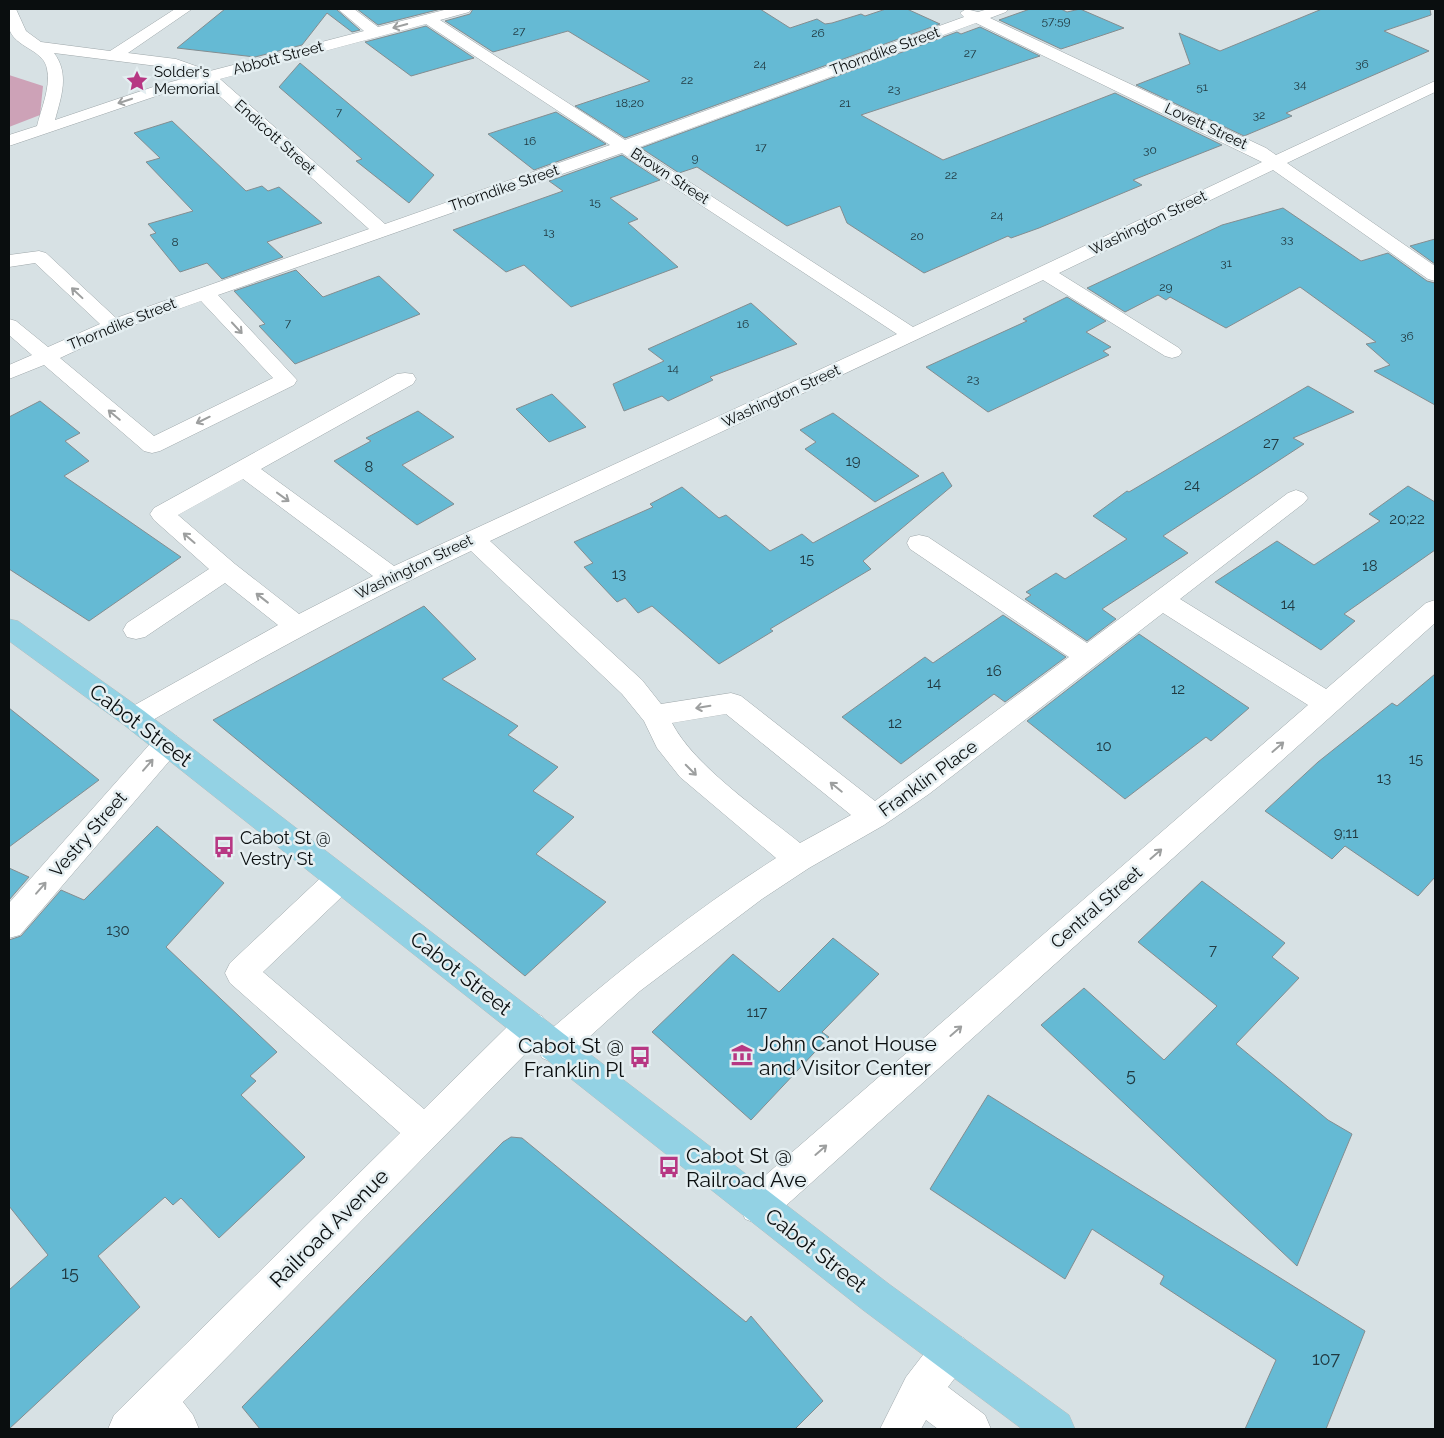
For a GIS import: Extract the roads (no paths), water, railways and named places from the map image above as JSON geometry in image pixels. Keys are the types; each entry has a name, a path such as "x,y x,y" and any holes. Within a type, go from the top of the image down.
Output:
{"main road":[{"name":"Cabot Street","path":"9,628 134,718 758,1206 1055,1429"}],"street":[{"path":"9,9 12,24 28,41 40,47 51,60 56,76 45,127"},
{"path":"113,56 185,9"},
{"path":"345,9 374,32"},
{"name":"Abbott Street","path":"9,141 45,127 207,76 464,9"},
{"name":"Lovett Street","path":"958,9 1242,142 1275,162 1435,275"},
{"name":"Thorndike Street","path":"9,373 112,326 204,292 625,146 1001,9"},
{"name":"Brown Street","path":"427,18 912,335"},
{"name":"Endicott Street","path":"40,47 176,64 207,76 381,230"},
{"name":"Washington Street","path":"134,718 297,626 392,577 912,335 1435,86"},
{"path":"9,261 39,257 112,326"},
{"path":"1044,272 1172,352"},
{"path":"9,325 152,446 286,380 204,292"},
{"path":"297,626 226,570 162,514 405,379"},
{"path":"244,468 392,577"},
{"name":"Franklin Place","path":"542,1037 629,981 751,890 798,859 874,817 920,786 1296,498"},
{"path":"474,539 632,687 656,715 667,740 690,770 798,859"},
{"path":"919,543 1088,657"},
{"path":"136,630 226,570"},
{"path":"1162,600 1327,703"},
{"name":"Central Street","path":"758,1206 1435,609"},
{"path":"656,715 731,703 874,817"},
{"name":"Vestry Street","path":"9,925 167,744"},
{"path":"340,879 241,973 424,1132"},
{"name":"Railroad Avenue","path":"128,1429 168,1415 424,1132 542,1037"},
{"path":"900,1429 920,1391 950,1352"},
{"path":"920,1391 971,1429"}],"place":[{"name":"Solder's Memorial","path":"137,81"},
{"name":"Cabot St @ Vestry St","path":"224,847"},
{"name":"John Canot House and Visitor Center","path":"742,1055"},
{"name":"Cabot St @ Franklin Pl","path":"640,1057"},
{"name":"Cabot St @ Railroad Ave","path":"669,1167"}]}
